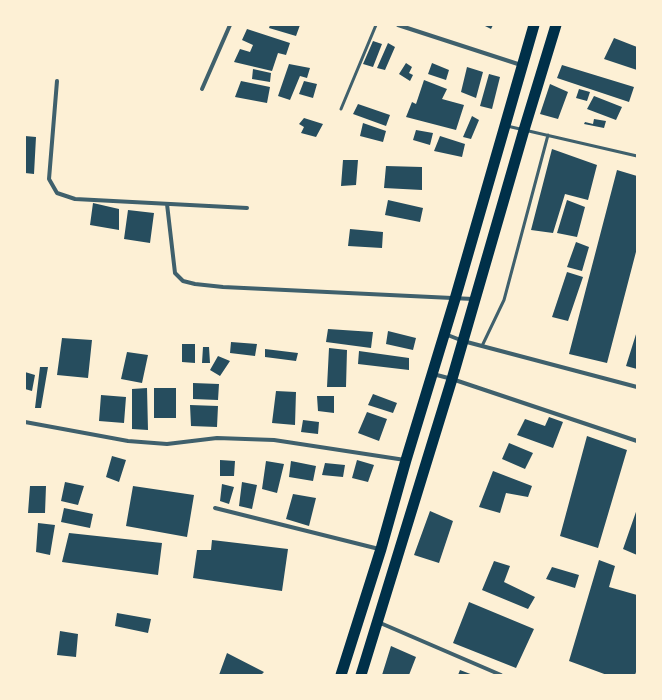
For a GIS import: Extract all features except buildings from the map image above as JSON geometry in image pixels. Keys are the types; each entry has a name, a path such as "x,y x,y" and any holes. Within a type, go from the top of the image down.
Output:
{"highway":[{"path":"341,675 381,550 406,460 456,299 534,25"},
{"path":"361,675 452,379 556,25"}],"street":[{"path":"202,89 230,25"},
{"path":"398,25 522,66"},
{"path":"57,80 49,179 57,194 75,199 247,208"},
{"path":"167,204 175,273 183,281 223,287 475,299"},
{"path":"445,334 463,341 637,387"},
{"path":"433,374 637,441"},
{"path":"25,422 128,441 167,444 217,438 274,440 406,460"},
{"path":"215,508 381,550"},
{"path":"378,622 501,675"}],"lane":[{"path":"341,109 376,25"},
{"path":"505,125 637,156"},
{"path":"482,346 504,300 548,135"}]}
